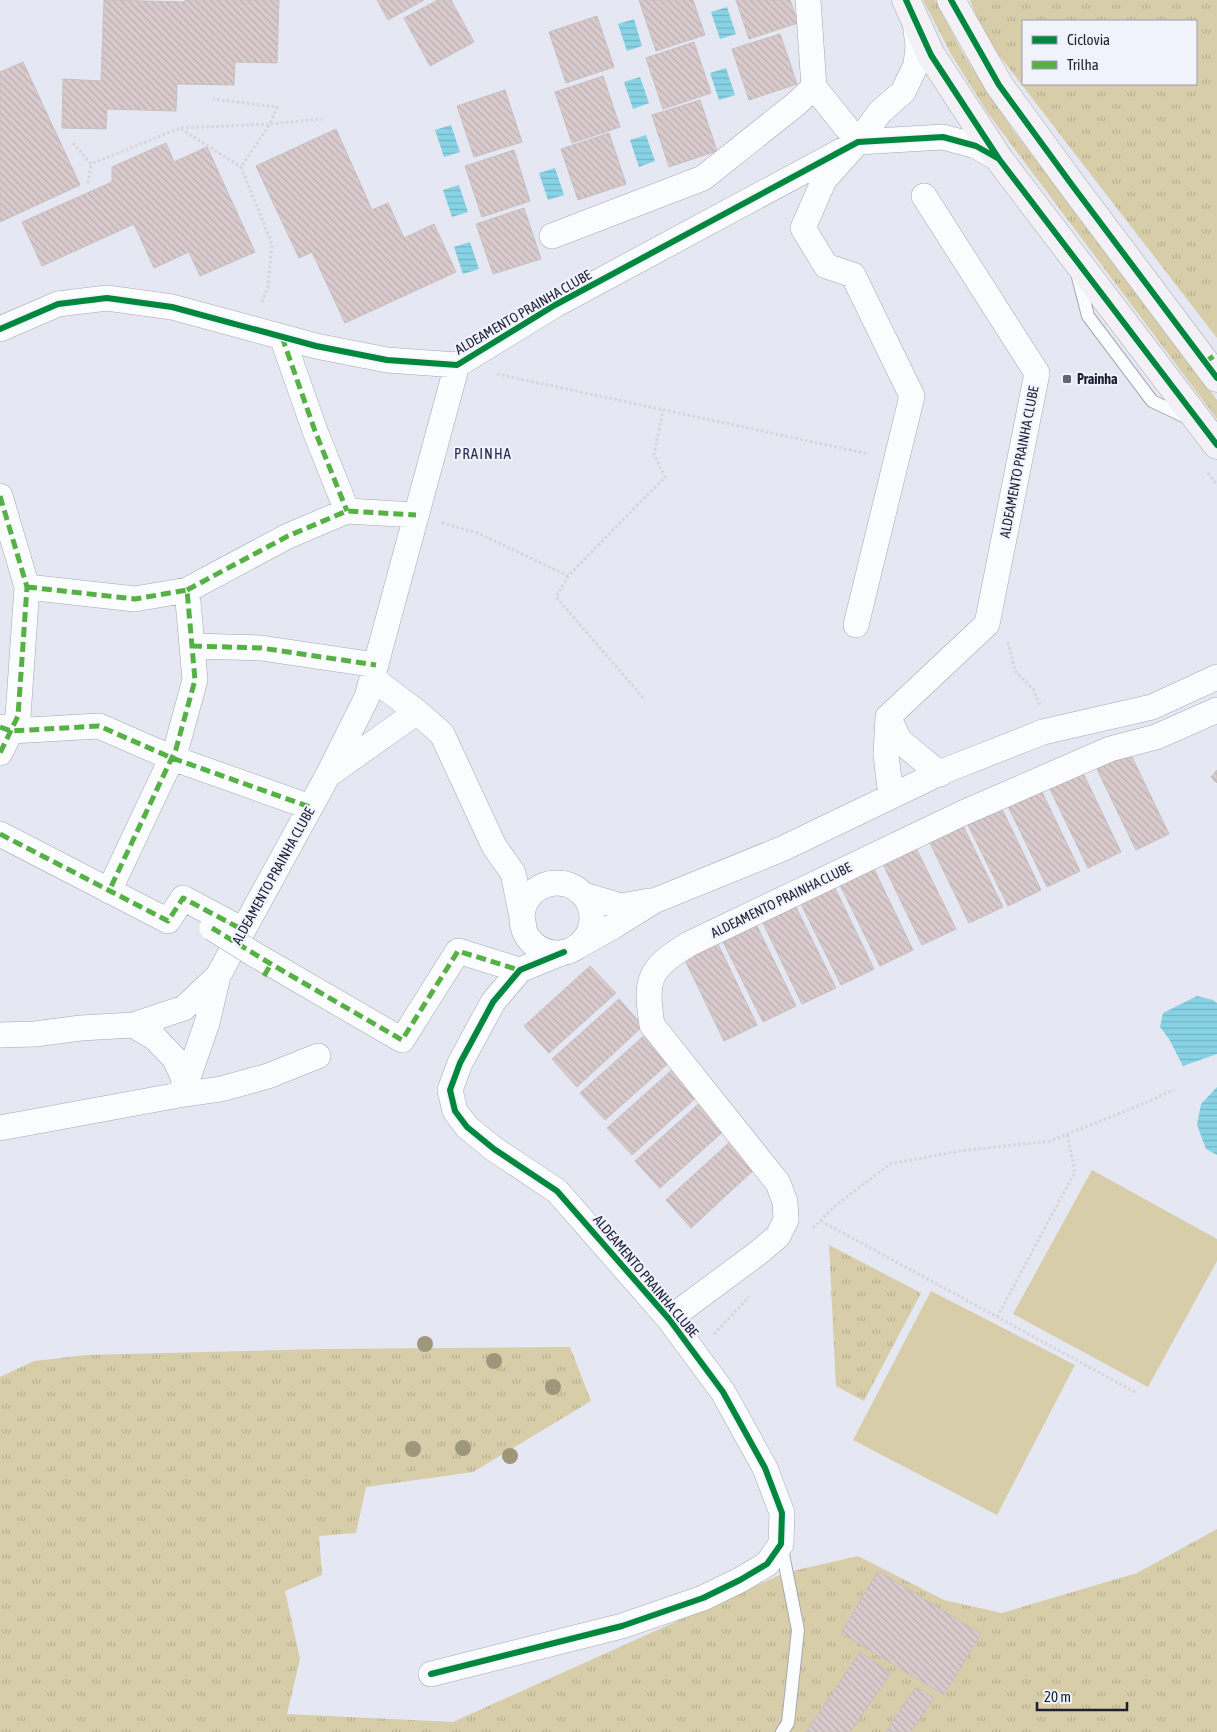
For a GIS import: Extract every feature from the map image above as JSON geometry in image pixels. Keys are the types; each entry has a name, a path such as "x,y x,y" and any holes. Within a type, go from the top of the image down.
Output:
{"main road":[{"path":"951,0 999,85 1217,378"},
{"path":"910,10 931,55 999,159 1210,435"}],"street":[{"path":"808,0 814,87 858,142"},
{"path":"856,625 912,396 853,275 826,266 803,228 824,180 858,142 880,112 903,92 916,66 918,46 910,10"},
{"path":"552,236 703,178 796,104 814,87"},
{"path":"858,142 943,136 976,146 999,159"},
{"name":"ALDEAMENTO PRAINHA CLUBE","path":"0,329 58,304 107,298 172,307 316,346 387,360 457,365 555,305 858,142"},
{"name":"ALDEAMENTO PRAINHA CLUBE","path":"888,717 987,624 1037,373 924,196"},
{"path":"282,337 315,430 347,511"},
{"name":"ALDEAMENTO PRAINHA CLUBE","path":"182,1088 207,1023 218,976 328,775 368,697 457,365"},
{"path":"0,496 27,587 18,716 6,729 0,753"},
{"path":"27,587 135,599 187,590 288,536 347,511 416,515"},
{"path":"110,891 176,749 195,680 187,590"},
{"path":"192,646 261,648 374,672 442,734 494,846 513,872 525,931 536,945 549,952 567,951 583,942 590,929 592,910 584,895 573,886 551,883 513,872"},
{"path":"212,928 262,964 402,1040 458,951 519,970 567,951 614,926 654,901 784,848 940,774 1043,732 1152,707 1217,676"},
{"name":"ALDEAMENTO PRAINHA CLUBE","path":"669,1319 758,1253 778,1236 786,1220 785,1202 778,1183 652,1025 648,998 652,975 668,957 689,944 964,812 1110,749 1156,737 1217,710"},
{"name":"ALDEAMENTO PRAINHA CLUBE","path":"328,775 417,712"},
{"path":"888,717 900,741 940,774"},
{"path":"888,717 886,755 892,796"},
{"path":"6,729 98,726 172,758 310,807"},
{"path":"0,834 168,921 183,898 243,930"},
{"path":"519,970 525,931 524,906 532,893 538,888 551,883"},
{"path":"584,895 621,906 654,901"},
{"name":"ALDEAMENTO PRAINHA CLUBE","path":"519,970 492,1002 460,1063 450,1090 455,1111 467,1127 494,1149 557,1191 669,1319 723,1392 764,1468 782,1512 781,1544"},
{"name":"ALDEAMENTO PRAINHA CLUBE","path":"0,1034 35,1034 81,1028 133,1025 184,1008 218,976"},
{"path":"133,1025 155,1038 175,1059 182,1088"},
{"path":"0,1128 182,1088 221,1089 268,1076 318,1056"},
{"path":"431,1674 622,1626 703,1598 740,1580 766,1564 781,1544"}],"lane":[{"path":"781,1544 798,1630 788,1723 782,1732"}],"path":[{"path":"213,99 277,107 270,124 241,167"},
{"path":"91,164 180,128 270,124 322,119"},
{"path":"180,128 241,167 272,244 268,287 252,328"},
{"path":"73,143 91,164 88,183"},
{"path":"457,365 896,460"},
{"path":"645,700 556,597 568,576 665,477 654,454 663,410"},
{"path":"416,515 478,533 568,576"},
{"path":"1007,639 1015,671 1033,689 1039,703 1047,706"},
{"path":"807,1235 835,1206 890,1164 960,1152 1050,1141 1174,1090"},
{"path":"998,1317 1074,1172 1067,1134"},
{"path":"821,1221 1137,1393"},
{"path":"695,1354 754,1291"}],"green space":[{"path":"923,0 935,0 964,55 1013,130 1217,400 1217,419 987,112 951,54"},
{"path":"970,0 1217,0 1217,338 985,37"},
{"path":"1092,1170 1217,1239 1217,1261 1148,1387 1013,1314"},
{"path":"829,1245 921,1293 864,1401 836,1386"},
{"path":"931,1291 1075,1365 997,1515 853,1440"},
{"path":"570,1347 591,1401 473,1472 366,1487 356,1533 319,1536 322,1575 285,1591 300,1659 287,1714 453,1722 784,1573 858,1556 944,1600 1002,1613 1137,1573 1217,1529 1217,1732 0,1732 0,1377 34,1361 86,1355 320,1349"}],"water":[{"path":"727,7 736,34 720,39 711,12"},
{"path":"634,19 642,46 627,51 618,24"},
{"path":"726,68 735,95 719,100 710,73"},
{"path":"640,77 649,103 633,109 624,82"},
{"path":"451,125 460,152 444,157 435,130"},
{"path":"646,135 655,161 639,167 630,140"},
{"path":"555,168 564,195 548,200 539,173"},
{"path":"459,185 468,212 452,217 443,190"},
{"path":"470,242 479,269 463,274 454,247"},
{"path":"1197,996 1213,1000 1217,1003 1217,1054 1183,1066 1169,1039 1160,1027 1163,1013"},
{"path":"1217,1087 1217,1155 1206,1149 1197,1125 1201,1104"}],"building":[{"path":"104,0 185,2 185,0 279,0 277,63 235,62 234,85 177,84 176,111 107,109 106,129 62,128 63,79 101,81"},
{"path":"377,0 424,0 388,20"},
{"path":"438,0 451,0 474,42 430,66 404,18"},
{"path":"639,0 693,0 705,35 656,51"},
{"path":"736,0 790,0 798,23 749,39"},
{"path":"597,16 614,67 566,83 549,32"},
{"path":"780,34 797,84 749,100 732,49"},
{"path":"694,42 711,93 663,109 646,58"},
{"path":"23,62 80,185 0,222 0,72"},
{"path":"603,76 620,127 572,143 555,92"},
{"path":"505,90 522,142 474,157 457,106"},
{"path":"700,100 717,151 669,167 652,115"},
{"path":"336,129 372,210 388,203 404,238 434,224 456,272 345,323 312,252 299,258 256,166"},
{"path":"609,133 626,184 578,200 561,149"},
{"path":"166,143 174,162 207,147 255,252 200,276 189,252 154,268 134,224 42,266 22,222 112,182 112,167"},
{"path":"514,150 530,201 482,217 465,166"},
{"path":"524,208 541,259 493,274 476,224"},
{"path":"1130,753 1169,834 1136,850 1097,769"},
{"path":"1217,770 1217,783 1211,777"},
{"path":"1082,771 1121,852 1088,868 1049,787"},
{"path":"1041,790 1080,871 1047,887 1008,806"},
{"path":"1002,809 1041,890 1008,906 968,825"},
{"path":"963,826 1003,907 969,923 930,843"},
{"path":"916,848 956,929 922,945 883,864"},
{"path":"874,869 913,950 880,966 840,885"},
{"path":"835,888 874,969 841,985 801,904"},
{"path":"796,907 836,988 802,1004 763,923"},
{"path":"757,926 796,1006 763,1022 723,942"},
{"path":"718,944 757,1025 724,1041 685,960"},
{"path":"590,966 616,993 549,1053 524,1026"},
{"path":"619,999 643,1026 577,1087 552,1059"},
{"path":"647,1033 672,1060 605,1120 580,1093"},
{"path":"674,1068 699,1095 632,1155 607,1128"},
{"path":"702,1101 727,1128 660,1188 635,1161"},
{"path":"732,1140 757,1167 691,1228 666,1200"},
{"path":"878,1571 981,1634 944,1695 841,1633"},
{"path":"860,1652 891,1673 850,1732 806,1732"},
{"path":"916,1687 934,1698 911,1732 886,1732"}],"marked path":[{"path":"282,337 315,431 347,511"},
{"path":"1205,362 1217,354"},
{"path":"0,496 27,587 18,716 0,753"},
{"path":"187,590 288,536 347,511 416,515"},
{"path":"27,587 135,599 187,590 195,680 176,749 109,891"},
{"path":"192,646 261,648 376,665"},
{"path":"0,727 11,731 99,726 172,758 310,807"},
{"path":"0,834 168,921 183,898 243,930"},
{"path":"212,928 402,1040 458,951 519,970"},
{"path":"264,976 271,964"}],"cycle path":[{"path":"906,0 931,55 999,159 1217,445"},
{"path":"951,0 999,85 1217,378"},
{"path":"0,329 58,304 107,298 172,307 316,346 387,360 457,365 555,305 858,142 943,137 976,146 999,159"},
{"path":"431,1674 622,1626 703,1598 767,1564 781,1544 782,1513 765,1468 723,1392 669,1319 557,1191 494,1149 467,1127 455,1111 450,1090 460,1063 493,1002 520,970 564,952"}],"place":[{"name":"Prainha","path":"1067,379"}],"district":[{"name":"PRAINHA","path":"483,454"}]}
